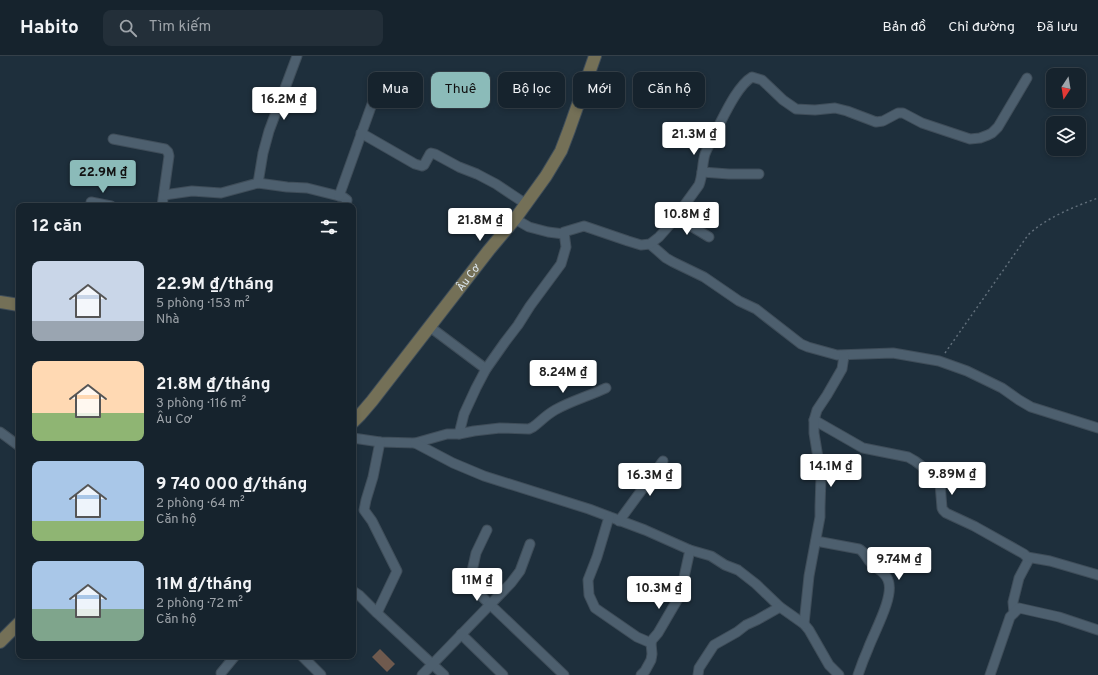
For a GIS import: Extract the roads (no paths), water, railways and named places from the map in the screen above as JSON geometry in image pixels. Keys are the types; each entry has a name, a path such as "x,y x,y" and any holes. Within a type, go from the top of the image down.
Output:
{"main road":[{"name":"Âu Cơ","path":"356,419 372,402 489,250 515,219 546,176 561,150 595,56"},
{"path":"0,302 16,305"},
{"path":"0,642 16,626"}],"street":[{"path":"258,183 263,153 269,131 296,56"},
{"path":"564,234 566,231 584,226 641,245 650,244 659,237 676,218 699,184 706,151 725,114 744,85 752,77 762,80 790,106 796,109 815,110 835,108 876,122 883,121 898,113 903,113 922,123 970,139 988,135 998,127 1027,78"},
{"path":"339,196 370,108"},
{"path":"361,133 415,164 422,166 424,166 431,153 435,154 496,184 526,204"},
{"path":"113,139 165,149 168,152 169,156 163,203"},
{"path":"702,172 759,174"},
{"path":"164,195 192,191 221,192 258,183 307,188 345,198 347,200 346,203"},
{"path":"91,202 96,203"},
{"path":"676,218 709,237"},
{"path":"515,219 529,227 564,234"},
{"path":"459,434 464,414 486,369 561,264 566,247 564,234"},
{"path":"650,244 666,258 704,277 744,304 756,309 801,344 808,347 827,353 844,356 889,353 939,361 967,371 1002,388 1031,407 1098,428"},
{"path":"430,327 486,369"},
{"path":"804,624 809,576 820,517 821,476 814,433 814,420 817,410 842,369 844,356"},
{"path":"356,438 380,442 415,443 447,434 459,434 500,428 529,428 533,427 554,410 606,388"},
{"path":"814,420 864,448 908,457 915,461 935,476 939,481 941,486 942,508 946,513 1015,548 1027,557 1050,561 1098,575"},
{"path":"0,432 16,444"},
{"path":"377,613 397,571 372,521 364,510 373,477 380,442"},
{"path":"415,443 453,463 484,476 564,501 645,530 690,550 712,556 725,565 741,572 763,590 780,607 804,624 814,637 829,665 839,675"},
{"path":"619,521 663,461"},
{"path":"609,517 597,557 588,580 589,595 595,608 637,637 651,643"},
{"path":"487,530 476,553 472,571 477,592 564,675"},
{"path":"816,541 859,549 864,552 870,562 882,571 888,580 890,591 889,597 858,675"},
{"path":"422,675 511,582 520,571 530,544"},
{"path":"641,675 651,660 652,640 677,602 690,550"},
{"path":"1014,613 1013,602 1019,578 1027,563 1027,557"},
{"path":"356,592 444,675"},
{"path":"698,675 699,668 714,645 746,625 780,607"},
{"path":"990,675 1009,620 1019,608 1059,617 1098,630"},
{"path":"461,634 503,675"},
{"path":"221,673 232,659"},
{"path":"305,659 321,675"}]}
